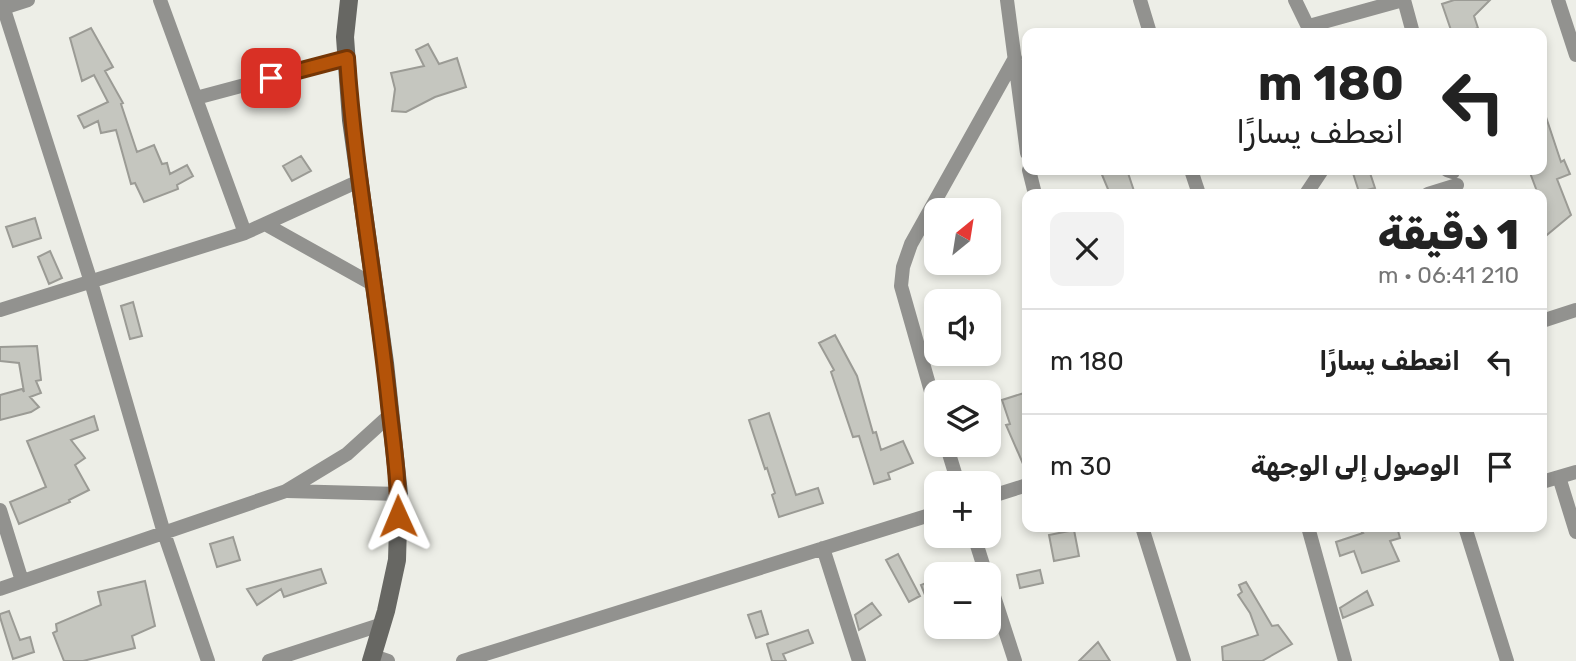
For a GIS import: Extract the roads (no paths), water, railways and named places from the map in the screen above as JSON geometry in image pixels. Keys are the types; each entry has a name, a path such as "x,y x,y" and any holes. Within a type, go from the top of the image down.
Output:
{"main road":[{"path":"349,0 345,37 351,120 399,494 397,561 377,659"}],"street":[{"path":"28,0 2,6 91,282 164,533 208,661"},
{"path":"160,0 245,233"},
{"path":"1007,0 1022,113"},
{"path":"1140,0 1148,28"},
{"path":"1296,0 1309,28"},
{"path":"1316,28 1403,0 1411,28"},
{"path":"1558,0 1576,55"},
{"path":"196,98 347,58"},
{"path":"928,380 901,286 903,267 911,244 1015,58"},
{"path":"1436,189 1454,178"},
{"path":"0,310 245,233 359,181"},
{"path":"265,224 374,285"},
{"path":"1547,319 1576,310"},
{"path":"0,589 286,491 348,454 390,415"},
{"path":"1547,481 1576,472"},
{"path":"1559,477 1576,532"},
{"path":"1001,493 1022,487"},
{"path":"286,491 399,494"},
{"path":"0,510 22,581"},
{"path":"463,661 924,517"},
{"path":"1144,532 1184,661"},
{"path":"1309,532 1345,661"},
{"path":"1467,532 1507,661"},
{"path":"823,548 859,661"},
{"path":"1001,618 1015,661"},
{"path":"269,661 383,624"}]}
